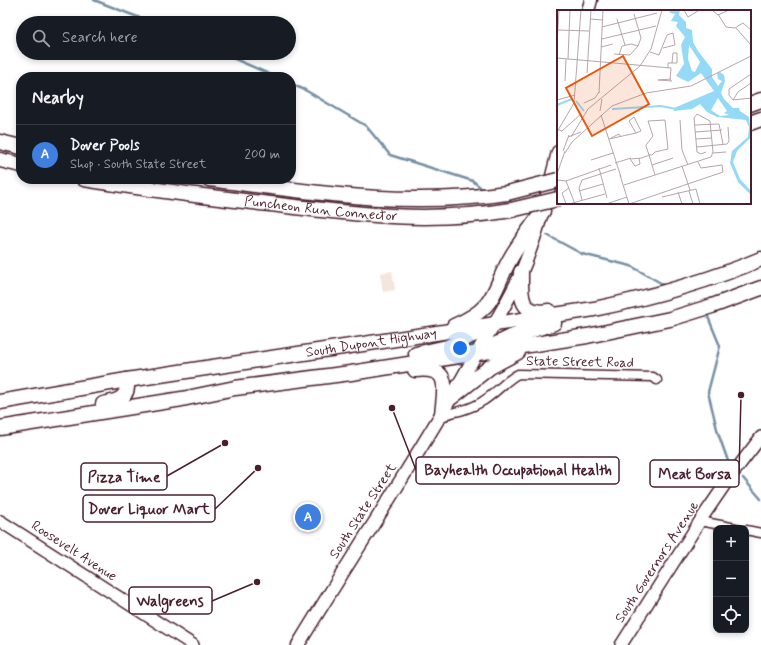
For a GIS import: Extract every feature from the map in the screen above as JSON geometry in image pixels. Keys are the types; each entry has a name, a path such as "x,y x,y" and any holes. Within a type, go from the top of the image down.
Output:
{"highway":[{"path":"751,104 761,100"},
{"path":"751,123 761,119"},
{"path":"0,142 16,146"},
{"path":"0,160 16,164"},
{"name":"Puncheon Run Connector","path":"248,184 342,196 394,200 447,199 507,193 557,180"},
{"name":"Puncheon Run Connector","path":"116,184 155,190 384,217 454,217 511,210 557,199"},
{"path":"435,333 469,319 489,303 512,255 543,211"},
{"name":"South Dupont Highway","path":"0,402 127,380 594,309 649,298 709,280 761,259"},
{"path":"521,272 521,298 526,306 536,311 649,298"},
{"name":"South Dupont Highway","path":"0,428 182,399 235,388 351,373 587,336 670,319 758,290"},
{"path":"476,354 511,337 594,309"},
{"path":"235,388 324,368 437,350 458,343 494,325"},
{"path":"452,397 490,367 533,345"},
{"path":"351,373 422,369 436,371 442,377 445,385 442,415"},
{"path":"19,425 47,414 111,403 126,394 128,390 127,380"}],"main road":[{"path":"588,10 591,0"},
{"name":"South State Street","path":"298,645 351,556 442,415 476,354 506,305 521,272 543,211 557,156"},
{"name":"South Governors Avenue","path":"621,645 700,520 744,458 761,437"},
{"name":"Roosevelt Avenue","path":"0,521 193,645"}],"street":[{"name":"State Street Road","path":"442,415 464,410 483,401 507,380 518,374 653,377 657,380"},
{"path":"700,520 722,525"},
{"path":"749,531 761,533"}],"shaded area":[{"path":"392,271 395,290 383,292 380,273"}],"waterway":[{"path":"94,0 135,16"},
{"path":"237,60 265,72"},
{"path":"296,86 366,126 390,155 473,181 480,187"},
{"path":"547,235 582,254 631,266 666,286"},
{"path":"706,312 720,346 708,392 718,433 728,461"},
{"path":"743,478 761,499"}],"place":[{"name":"Meat Borsa","path":"741,395"},
{"name":"Bayhealth Occupational Health","path":"392,408"},
{"name":"Pizza Time","path":"225,443"},
{"name":"Dover Liquor Mart","path":"258,468"},
{"name":"Dover Pools","path":"308,517"},
{"name":"Walgreens","path":"257,582"}]}
